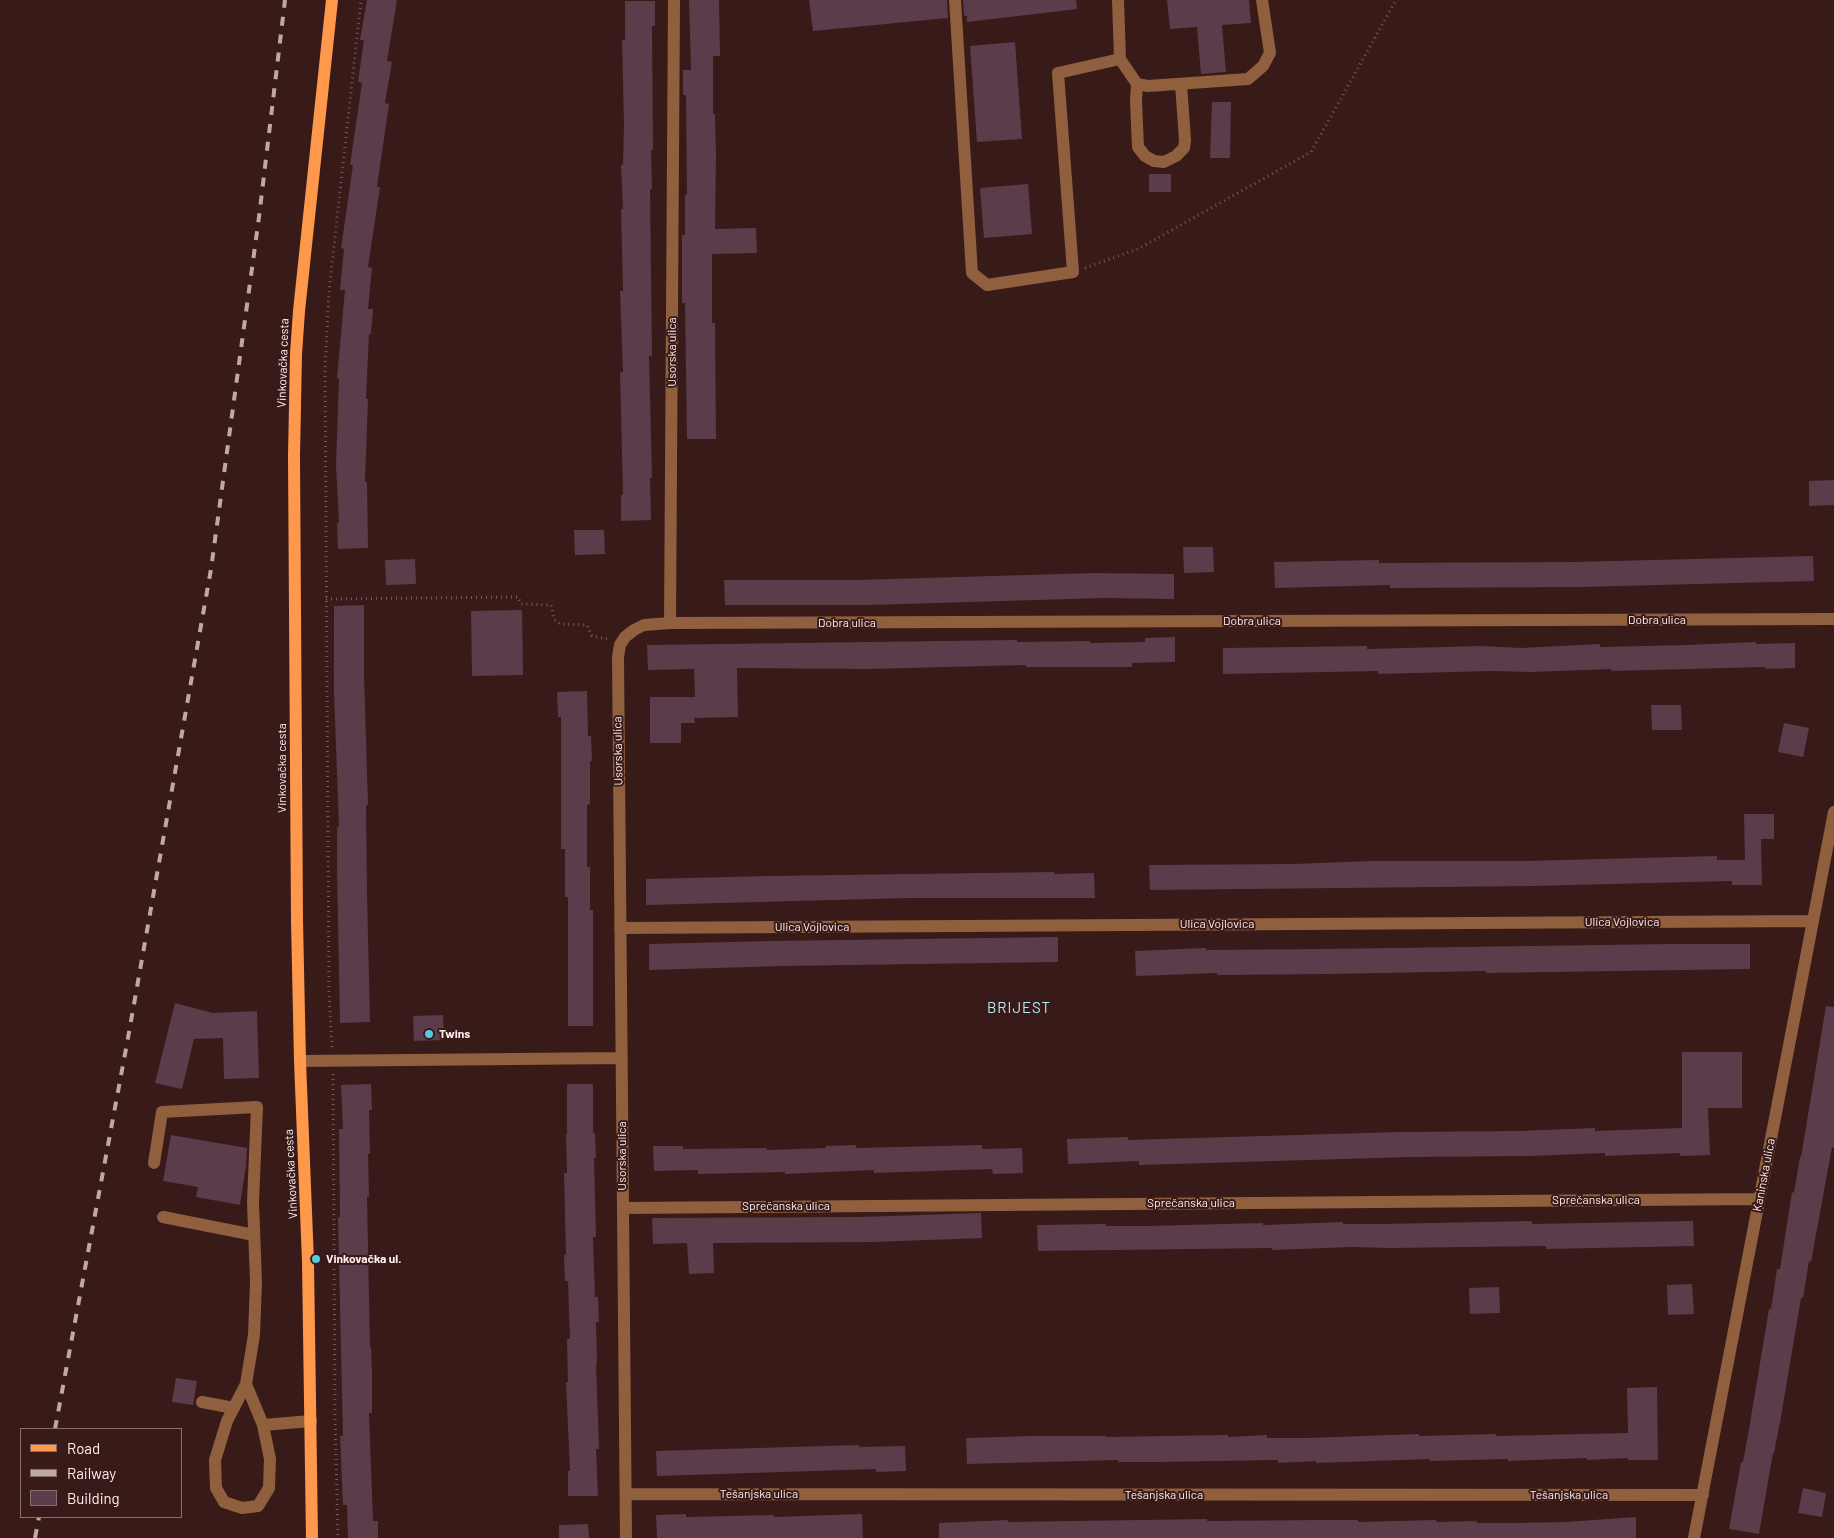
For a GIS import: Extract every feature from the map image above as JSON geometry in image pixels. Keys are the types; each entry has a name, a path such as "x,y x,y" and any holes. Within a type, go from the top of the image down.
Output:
{"main road":[{"name":"Vinkovačka cesta","path":"312,1538 308,1262 300,1061 297,911 294,466 296,354 305,245 332,0"}],"street":[{"name":"Usorska ulica","path":"670,623 674,0"},
{"path":"955,0 972,273 987,285 1073,272 1058,74 1120,59"},
{"path":"1118,0 1120,59 1137,84 1138,147 1145,156 1154,161 1164,162 1176,156 1184,148 1186,140 1182,84"},
{"path":"1137,84 1148,86 1248,79 1263,66 1270,53 1262,0"},
{"name":"Dobra ulica","path":"670,623 1834,619"},
{"path":"620,646 625,637 644,625 670,623"},
{"name":"Usorska ulica","path":"620,646 617,683 626,1538"},
{"name":"Kaninska ulica","path":"1694,1538 1834,812"},
{"name":"Ulica Vojlovica","path":"620,928 1813,921"},
{"path":"300,1061 622,1058"},
{"path":"154,1163 162,1112 257,1107 253,1202 256,1282 254,1326 246,1384 227,1421 215,1460 216,1488 224,1502 242,1508 258,1506 269,1488 270,1459 263,1425 246,1384"},
{"name":"Sprečanska ulica","path":"623,1208 1759,1198"},
{"path":"163,1217 254,1235"},
{"path":"202,1402 234,1408"},
{"path":"263,1425 311,1421"},
{"name":"Tešanjska ulica","path":"626,1494 1703,1495"}],"path":[{"path":"338,1538 335,1416 333,1060 329,995 325,370 328,292 361,0"},
{"path":"1073,272 1138,249 1311,152 1396,0"},
{"path":"326,599 518,596 521,604 551,605 554,619 560,624 587,625 592,636 608,639 620,646"}],"building":[{"path":"367,0 397,0 387,61 392,62 385,103 389,104 377,187 380,187 368,267 372,268 368,309 373,309 371,334 369,334 366,399 368,399 365,482 367,482 368,548 338,549 337,523 339,523 336,465 339,378 337,378 345,290 340,290 344,249 341,248 353,165 350,165 362,83 358,82 364,40 360,40"},
{"path":"689,0 719,0 720,56 713,56 713,114 715,114 716,155 715,229 756,228 757,253 712,254 712,323 715,323 716,439 687,439 685,303 682,303 682,235 685,235 685,195 687,195 686,95 683,95 683,70 691,70"},
{"path":"809,0 947,0 948,18 813,31"},
{"path":"963,0 1076,0 1077,9 967,22 967,16 964,16"},
{"path":"1167,0 1249,0 1251,23 1222,25 1226,72 1201,74 1197,27 1170,29"},
{"path":"625,1 655,1 655,26 652,26 653,150 651,150 652,189 650,189 652,356 649,356 652,478 650,478 651,520 621,521 621,495 623,495 620,372 623,372 620,291 623,291 621,165 623,165 624,125 622,40 625,40"},
{"path":"1015,42 1022,139 977,142 970,46"},
{"path":"1212,102 1231,102 1230,158 1210,158"},
{"path":"1149,174 1171,174 1171,192 1149,192"},
{"path":"1028,184 1032,234 984,238 980,188"},
{"path":"1834,480 1834,505 1809,506 1809,481"},
{"path":"574,530 604,530 605,554 575,555"},
{"path":"1183,547 1213,547 1214,572 1184,573"},
{"path":"1813,556 1814,581 1581,587 1390,588 1390,585 1275,588 1274,562 1379,560 1379,563 1573,562"},
{"path":"415,559 416,584 386,585 385,560"},
{"path":"1094,573 1174,574 1174,599 1103,598 870,605 725,605 724,580 856,580"},
{"path":"364,605 370,1022 340,1023 337,869 337,827 339,827 334,692 334,606"},
{"path":"522,610 523,675 472,676 471,611"},
{"path":"1175,637 1175,662 1132,663 1132,667 1026,667 1026,665 869,669 737,668 738,717 694,718 695,723 681,723 681,743 650,743 650,697 695,697 694,669 648,670 647,645 1017,640 1017,642 1090,641 1090,643 1145,642 1145,638"},
{"path":"1756,642 1756,644 1795,643 1795,668 1611,671 1611,669 1378,674 1378,671 1223,674 1223,648 1367,646 1367,649 1481,646 1521,648 1600,644 1600,647"},
{"path":"587,691 588,736 591,736 592,761 590,761 590,804 587,805 587,867 590,867 590,910 593,910 593,1026 568,1026 568,897 565,897 565,849 561,849 561,717 558,717 557,692"},
{"path":"1651,705 1681,705 1682,730 1652,730"},
{"path":"1784,723 1809,728 1803,757 1778,752"},
{"path":"1744,814 1774,814 1774,839 1761,839 1762,885 1732,885 1732,881 1532,886 1150,890 1149,865 1294,864 1369,861 1524,861 1717,856 1717,860 1745,860"},
{"path":"1054,872 1054,874 1094,873 1095,898 910,898 646,905 646,879"},
{"path":"1058,937 1058,962 649,970 649,944"},
{"path":"1750,944 1750,969 1486,973 1486,971 1217,975 1217,973 1136,976 1135,951 1206,948 1206,950"},
{"path":"175,1003 213,1013 257,1011 259,1078 224,1079 223,1038 194,1039 182,1089 155,1083"},
{"path":"1826,1006 1834,1007 1834,1148 1832,1147 1811,1262 1809,1261 1803,1298 1801,1298 1759,1534 1729,1529 1741,1462 1743,1462 1769,1309 1771,1309 1777,1269 1780,1269 1792,1192 1794,1193 1801,1157"},
{"path":"443,1015 444,1040 414,1041 413,1016"},
{"path":"1682,1052 1742,1052 1742,1108 1708,1108 1710,1155 1680,1156 1680,1153 1605,1156 1605,1153 1139,1165 1139,1161 1068,1164 1067,1139 1128,1137 1128,1140 1398,1132 1595,1128 1595,1131 1682,1128"},
{"path":"371,1084 372,1110 369,1110 370,1154 368,1154 369,1197 367,1197 372,1373 372,1413 369,1413 373,1521 378,1521 378,1538 348,1538 347,1505 343,1505 340,1436 343,1436 338,1217 340,1217 339,1129 343,1129 341,1085"},
{"path":"567,1084 593,1084 593,1133 595,1133 596,1158 594,1158 596,1237 593,1237 595,1297 598,1297 599,1322 596,1322 599,1449 596,1449 598,1496 568,1496 568,1471 570,1471 566,1382 568,1382 567,1339 570,1339 568,1281 565,1281 564,1255 566,1255 564,1173 567,1173"},
{"path":"171,1135 247,1148 240,1205 196,1197 198,1187 163,1181"},
{"path":"856,1145 856,1148 982,1145 982,1149 1022,1148 1023,1173 993,1174 992,1169 874,1173 874,1170 785,1174 785,1172 698,1174 698,1170 654,1171 653,1146 683,1146 683,1149 767,1148 767,1150"},
{"path":"981,1213 982,1238 874,1242 713,1243 714,1273 689,1274 687,1243 653,1244 652,1218 861,1217"},
{"path":"1532,1221 1532,1224 1693,1221 1694,1246 1546,1249 1546,1246 1038,1251 1037,1225 1106,1224 1106,1226 1147,1226"},
{"path":"1692,1284 1694,1314 1668,1315 1667,1285"},
{"path":"1499,1287 1500,1313 1470,1314 1469,1288"},
{"path":"176,1378 197,1381 193,1405 172,1402"},
{"path":"1657,1387 1658,1460 1628,1460 1628,1458 1587,1460 1587,1458 1430,1461 1430,1459 1278,1463 1278,1460 1118,1462 1118,1460 967,1464 966,1438 1228,1435 1228,1437 1267,1435 1267,1438 1307,1438 1419,1434 1419,1436 1496,1434 1496,1436 1628,1433 1627,1388"},
{"path":"859,1445 859,1447 905,1446 906,1471 876,1472 876,1469 657,1476 656,1451"},
{"path":"1803,1488 1826,1493 1822,1517 1798,1513"},
{"path":"686,1514 686,1517 774,1515 774,1517 862,1514 863,1538 657,1538 656,1515"},
{"path":"1636,1517 1636,1538 939,1538 939,1523 1008,1520 1008,1522 1207,1519 1207,1521 1358,1520 1358,1522 1436,1520 1437,1522 1477,1521 1477,1523 1512,1523 1566,1522"},
{"path":"588,1524 589,1538 559,1538 559,1525"}],"railway":[{"path":"55,1428 128,1038 211,569 259,217 285,0"},
{"path":"35,1538 39,1518"}],"place":[{"name":"Twins","path":"429,1034"},
{"name":"Vinkovačka ul.","path":"316,1259"}],"district":[{"name":"BRIJEST","path":"1019,1008"}]}
